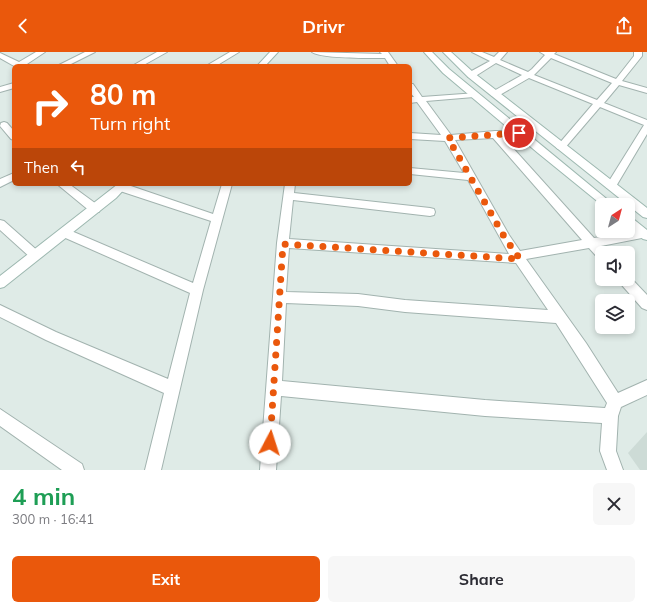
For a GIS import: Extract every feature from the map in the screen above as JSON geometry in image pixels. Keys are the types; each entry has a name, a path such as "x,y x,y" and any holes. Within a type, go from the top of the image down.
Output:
{"street":[{"path":"22,64 41,52"},
{"path":"65,64 91,52"},
{"path":"139,64 163,52"},
{"path":"214,64 235,52"},
{"path":"263,64 274,52"},
{"path":"316,52 331,54 385,54 392,64"},
{"path":"428,52 446,71 474,95 599,198"},
{"path":"447,52 471,75 647,214"},
{"path":"476,52 528,75 647,123"},
{"path":"471,75 496,60 503,52"},
{"path":"495,94 535,71 549,53 617,82 647,92"},
{"path":"561,147 630,67 636,53 647,56"},
{"path":"0,55 16,64"},
{"path":"0,90 12,86"},
{"path":"412,91 416,101 448,138 505,238 560,317 613,409 608,451 615,470"},
{"path":"416,101 474,95"},
{"path":"12,121 2,125 12,135"},
{"path":"611,186 647,127"},
{"path":"412,136 448,138 519,133"},
{"path":"495,134 595,247"},
{"path":"412,171 471,177"},
{"path":"0,184 12,177"},
{"path":"65,186 95,209"},
{"path":"0,283 65,233 122,186"},
{"path":"126,186 217,219"},
{"path":"153,470 197,290 226,186"},
{"path":"268,470 283,244 290,190 430,212"},
{"path":"0,224 35,255"},
{"path":"635,226 646,235"},
{"path":"65,233 197,290"},
{"path":"283,244 519,257 591,243 646,235"},
{"path":"630,286 647,304"},
{"path":"280,297 358,300 405,306 560,317"},
{"path":"0,312 50,336 174,389"},
{"path":"274,388 485,408 613,409 647,387"},
{"path":"0,418 76,470"}],"shaded area":[{"path":"647,432 647,470 640,470 628,453"}],"route":[{"path":"270,443 283,244 520,259 505,238 454,146 448,138 519,133"}]}
